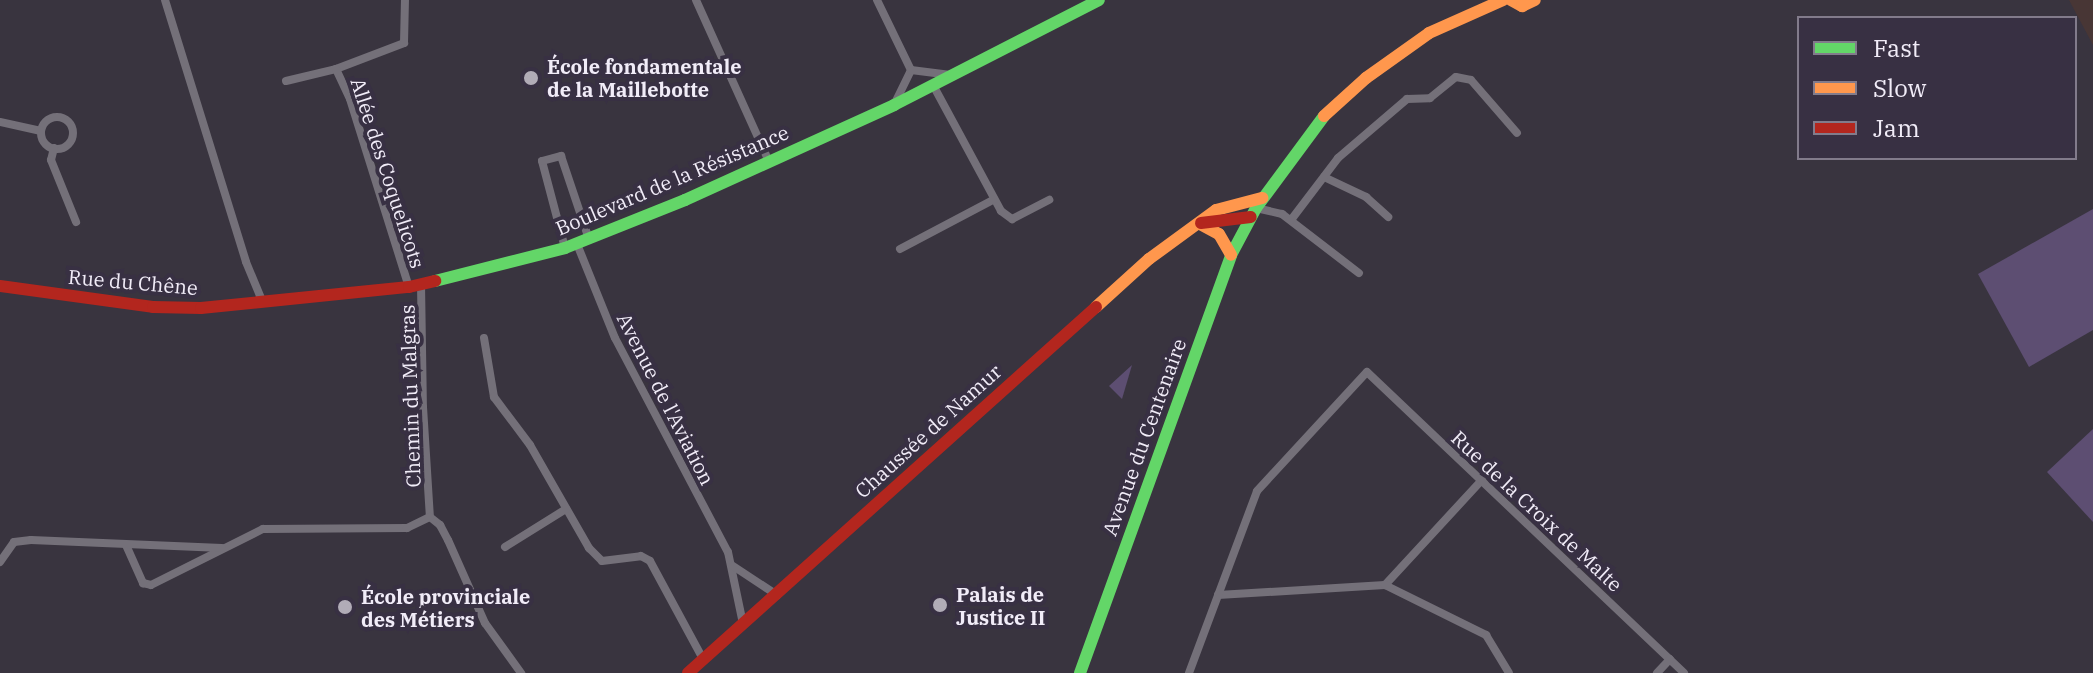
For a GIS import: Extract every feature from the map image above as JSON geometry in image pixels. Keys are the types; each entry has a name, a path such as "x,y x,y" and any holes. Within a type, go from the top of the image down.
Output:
{"street":[{"path":"165,0 246,262 263,304"},
{"name":"Allée des Coquelicots","path":"286,81 336,69 404,43 405,0"},
{"path":"696,0 769,162"},
{"path":"877,0 911,70"},
{"name":"Boulevard de la Résistance","path":"263,304 415,286 577,244 894,105 1099,0"},
{"name":"Avenue du Centenaire","path":"1080,673 1231,255 1256,208 1318,122 1366,78 1429,33 1503,0"},
{"path":"1511,0 1522,6 1535,0"},
{"name":"Allée des Coquelicots","path":"336,69 350,99 415,286"},
{"path":"911,70 951,75"},
{"path":"894,105 911,70"},
{"path":"1291,220 1338,158 1407,99 1430,98 1456,77 1471,80 1517,133"},
{"path":"933,85 993,200 1012,219 1049,200"},
{"path":"56,117 71,125 73,136 68,145 54,148 45,141 41,131 45,121 56,117"},
{"path":"0,122 41,131"},
{"path":"54,148 51,160 76,222"},
{"path":"561,156 577,244 542,161 561,156"},
{"path":"1324,177 1366,197 1388,217"},
{"path":"900,249 993,200"},
{"path":"1197,223 1256,208 1282,214 1359,273"},
{"name":"Chaussée de Namur","path":"688,673 1135,272 1216,210 1256,208"},
{"path":"1197,223 1219,234 1231,255"},
{"name":"Avenue de l'Aviation","path":"577,244 615,338 733,566 743,624"},
{"name":"Rue du Chêne","path":"0,286 168,308 263,304"},
{"name":"Chemin du Malgras","path":"415,286 430,517"},
{"path":"484,338 494,397 530,445 596,558 612,561 641,556 654,566 703,659"},
{"name":"Rue de la Croix de Malte","path":"1218,595 1257,491 1367,372 1684,673"},
{"path":"1385,585 1482,480"},
{"path":"505,547 566,509"},
{"path":"126,545 143,583 151,585 263,529 407,528 430,517 444,532 485,623 521,673"},
{"path":"0,562 14,542 223,548"},
{"name":"Avenue de l'Aviation","path":"733,566 777,595"},
{"path":"1189,673 1218,595 1385,585 1486,635 1509,673"},
{"path":"1657,673 1670,659"}],"shaded area":[{"path":"2069,0 2093,0 2093,45"},
{"path":"2093,209 2093,330 2029,367 1978,274"},
{"path":"1132,365 1122,399 1109,386"},
{"path":"2093,429 2093,522 2047,472"}],"traffic: fast":[{"path":"435,281 565,248 685,200 894,105 1099,0"},
{"path":"1080,673 1231,255 1256,208 1324,116"}],"traffic: slow":[{"path":"1324,116 1366,78 1429,33 1503,0"},
{"path":"1511,0 1522,6 1535,0"},
{"path":"1096,307 1149,259 1216,210 1262,198"},
{"path":"1200,224 1219,234 1231,255"}],"traffic: jam":[{"path":"1201,223 1251,217"},
{"path":"0,286 153,307 201,308 409,287 435,281"},
{"path":"688,673 1096,307"}],"place":[{"name":"École fondamentale de la Maillebotte","path":"531,78"},
{"name":"Palais de Justice II","path":"940,605"},
{"name":"École provinciale des Métiers","path":"345,607"}]}
